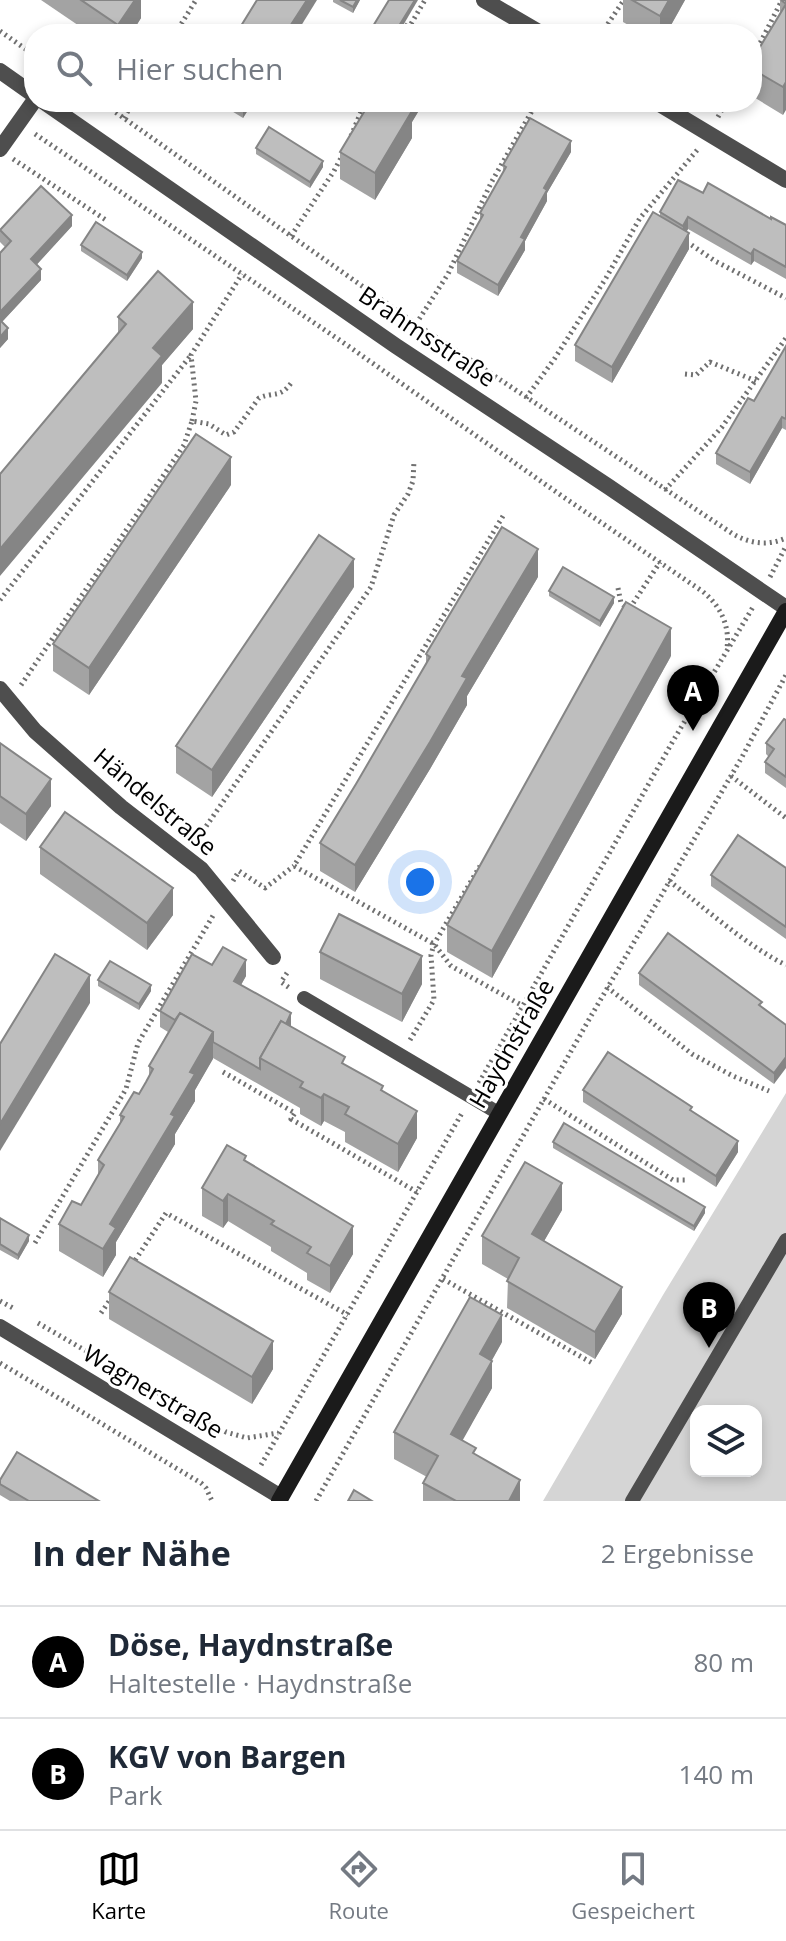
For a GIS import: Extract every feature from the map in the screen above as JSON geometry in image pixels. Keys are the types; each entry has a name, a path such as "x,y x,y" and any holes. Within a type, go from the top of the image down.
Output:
{"street":[{"path":"484,0 525,24"},
{"path":"0,71 24,88"},
{"path":"7,154 26,112"},
{"name":"Brahmsstraße","path":"58,112 396,346 609,487 786,610"},
{"path":"673,112 786,180"},
{"name":"Haydnstraße","path":"280,1499 786,610"},
{"name":"Händelstraße","path":"5,696 35,731 121,807 201,869 273,957"},
{"name":"Wagnerstraße","path":"0,1327 280,1499"}],"lane":[{"path":"304,998 500,1114"},
{"path":"632,1501 786,1240"}],"path":[{"path":"181,24 196,0"},
{"path":"411,24 425,0"},
{"path":"608,24 624,0"},
{"path":"762,39 782,0"},
{"path":"0,31 24,48"},
{"path":"115,112 416,324 665,490 743,539 765,544 786,538"},
{"path":"124,118 127,112"},
{"path":"349,141 361,112"},
{"path":"416,324 448,274 485,194 531,112"},
{"path":"19,122 708,596 723,616 727,633 726,653 279,1433 247,1438 226,1432 27,1317"},
{"path":"526,398 606,278 640,218 694,155 708,133"},
{"path":"291,236 344,151"},
{"path":"7,154 106,220"},
{"path":"640,218 651,224"},
{"path":"682,242 786,298"},
{"path":"0,600 191,355 242,274"},
{"path":"665,490 722,427 786,338"},
{"path":"5,696 184,445 196,401 191,355"},
{"path":"685,374 696,375 710,362 756,381"},
{"path":"192,421 209,424 226,435 230,434 259,398 279,395 292,382"},
{"path":"185,856 371,587 394,515 413,481 414,461"},
{"path":"223,897 239,871 265,888 294,866 503,516"},
{"path":"618,588 621,603 629,610 660,562"},
{"path":"316,1501 786,675"},
{"path":"731,776 786,818"},
{"path":"401,1055 434,1000 431,955 434,944 481,864"},
{"path":"294,866 434,944 451,966 523,1006"},
{"path":"669,881 786,965"},
{"path":"35,1243 126,1089 138,1043 205,932"},
{"path":"273,957 289,970 281,982 304,998"},
{"path":"607,987 692,1054 769,1091"},
{"path":"223,1072 295,1113 291,1119 417,1192"},
{"path":"544,1099 673,1180 687,1180"},
{"path":"124,1277 166,1213 348,1315"},
{"path":"443,1279 594,1364"},
{"path":"101,1313 116,1290"},
{"path":"0,1301 14,1309"},
{"path":"0,1363 201,1483 212,1501"}],"shaded area":[{"path":"786,1093 786,1501 543,1501 663,1295"}],"building":[{"path":"81,0 135,0 117,24"},
{"path":"257,0 307,0 291,24 242,24"},
{"path":"340,0 357,0 353,7"},
{"path":"389,0 415,0 400,24 374,24"},
{"path":"632,0 669,0 660,16"},
{"path":"786,4 786,82 783,87 762,75 762,44"},
{"path":"364,112 411,112 375,173 340,152"},
{"path":"530,118 571,141 521,237 525,239 498,285 457,261 506,167 503,165"},
{"path":"269,127 323,161 310,182 256,148"},
{"path":"678,180 703,193 708,183 786,225 786,267 754,249 751,254 688,217 683,226 660,212"},
{"path":"41,186 72,215 31,259 41,269 0,312 0,253 11,241 0,230"},
{"path":"653,212 689,233 612,367 575,345"},
{"path":"96,222 142,252 127,275 81,245"},
{"path":"158,271 193,302 153,348 162,356 0,549 0,474 126,324 118,317"},
{"path":"0,320 8,328 0,337"},
{"path":"786,346 786,419 782,417 750,472 716,453 748,398 754,401"},
{"path":"196,434 231,457 89,668 53,644"},
{"path":"502,527 538,549 462,676 467,678 430,742 355,865 320,843 430,657 426,654"},
{"path":"319,535 354,559 212,770 176,746"},
{"path":"563,567 614,597 600,621 549,591"},
{"path":"626,602 671,628 492,951 447,925"},
{"path":"784,719 786,777 765,762 774,749 766,743"},
{"path":"0,743 51,779 26,814 0,796"},
{"path":"65,812 173,888 147,923 40,847"},
{"path":"738,835 786,868 786,927 711,875"},
{"path":"339,914 422,956 402,994 320,952"},
{"path":"668,933 762,1002 759,1005 786,1025 786,1057 774,1073 639,973"},
{"path":"223,947 246,960 234,981 291,1013 286,1024 281,1021 260,1058 260,1069 213,1042 213,1032 180,1013 175,1020 160,1011 192,954 212,965"},
{"path":"55,954 90,975 0,1124 0,1044"},
{"path":"110,961 151,985 139,1004 98,980"},
{"path":"180,1013 213,1032 190,1072 195,1074 171,1114 175,1116 110,1224 116,1228 103,1249 59,1224 72,1201 81,1205 104,1165 98,1160 124,1117 120,1115 134,1092 139,1094 153,1069 149,1066"},
{"path":"281,1021 345,1057 342,1063 383,1086 381,1090 417,1111 398,1144 345,1114 349,1107 324,1094 321,1098 300,1087 303,1082 260,1058"},
{"path":"608,1052 738,1141 716,1176 583,1090"},
{"path":"564,1123 705,1207 694,1226 553,1142"},
{"path":"227,1145 246,1156 244,1160 353,1226 330,1266 307,1253 311,1247 271,1224 274,1221 228,1194 223,1201 202,1188"},
{"path":"525,1162 562,1183 532,1234 622,1287 595,1332 507,1281 519,1258 482,1236"},
{"path":"0,1218 29,1235 18,1255 0,1244"},
{"path":"130,1257 273,1341 252,1377 109,1292"},
{"path":"470,1297 502,1315 480,1354 492,1361 451,1434 476,1448 473,1453 520,1480 509,1501 456,1501 423,1483 438,1456 394,1432"},
{"path":"17,1452 99,1501 29,1501 0,1484"},
{"path":"354,1490 372,1501 348,1501"}],"place":[{"name":"Döse, Haydnstraße","path":"693,731"},
{"name":"KGV von Bargen","path":"709,1348"}]}
